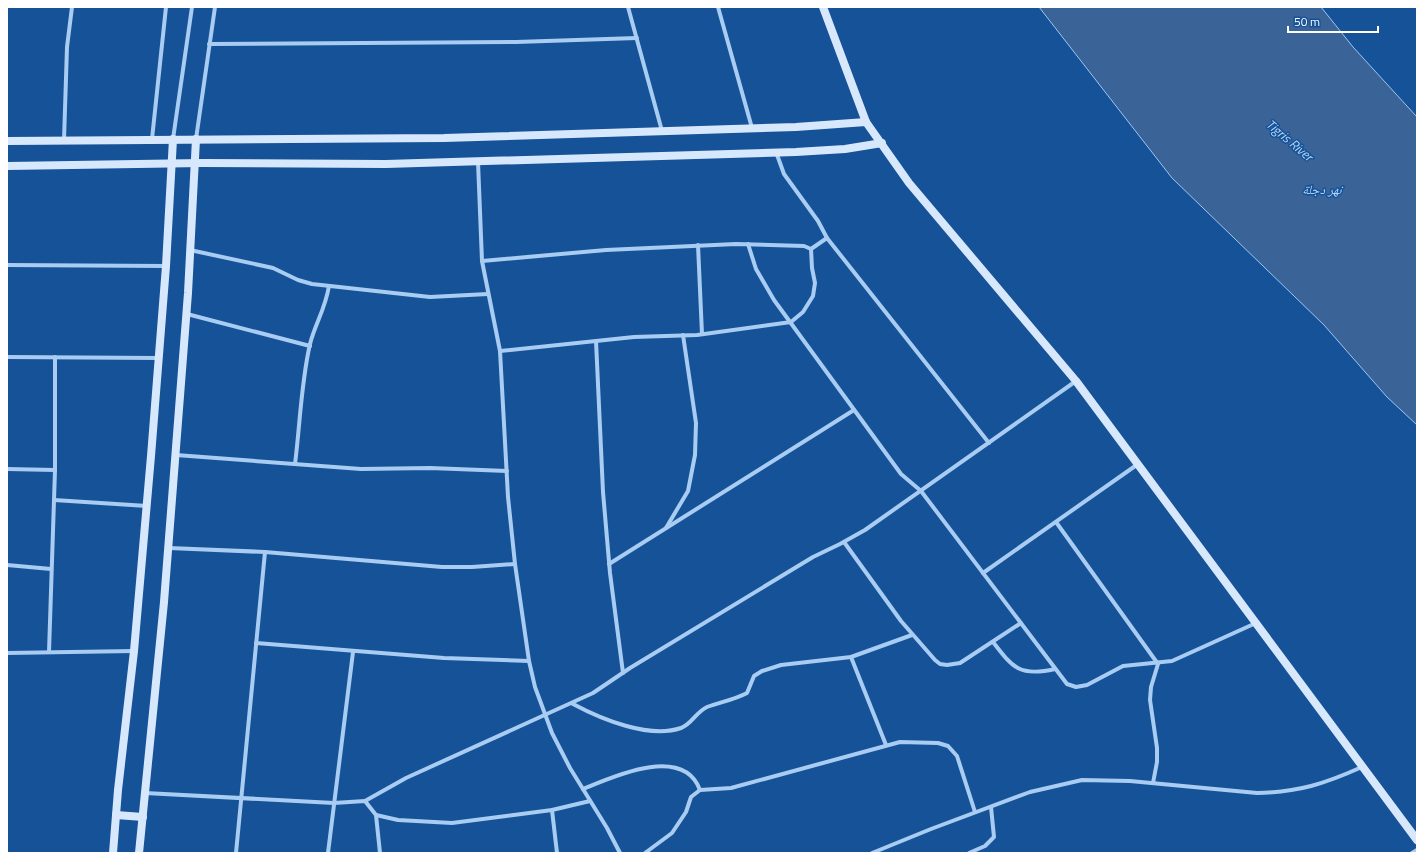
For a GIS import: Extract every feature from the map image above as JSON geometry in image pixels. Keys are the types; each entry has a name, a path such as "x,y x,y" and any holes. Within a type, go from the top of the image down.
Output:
{"street":[{"path":"64,140 67,47 72,7"},
{"path":"152,139 166,7"},
{"path":"113,853 134,651 159,358 173,139 192,7"},
{"path":"139,853 169,548 186,314 196,139 215,7"},
{"path":"628,7 662,131"},
{"path":"718,7 752,128"},
{"path":"823,7 866,122 909,182 1076,381 1417,840"},
{"path":"209,44 516,42 637,38"},
{"path":"7,141 152,139 386,140 752,128 866,122"},
{"path":"7,166 194,163 334,165 478,162 844,149 882,143"},
{"path":"776,152 784,174 818,221 827,238 989,443"},
{"path":"478,162 482,261 500,351 507,471 515,564 529,661 535,687 546,716 570,768 620,853"},
{"path":"812,249 827,238"},
{"path":"482,261 606,250 698,245 748,244 804,246 812,249"},
{"path":"748,244 756,269 765,287 900,474 921,491 1067,684 1081,686 1123,666 1134,664 1158,664 1181,658 1257,623"},
{"path":"698,245 702,334"},
{"path":"500,351 634,337 702,334 790,322 803,312 813,296 815,283 812,268 812,249"},
{"path":"190,250 273,268 298,280 312,284 430,297 488,294"},
{"path":"7,265 166,266"},
{"path":"295,464 310,346 313,332 326,302 329,286"},
{"path":"186,314 310,346"},
{"path":"666,528 688,491 695,455 696,423 694,400 688,373 683,335"},
{"path":"596,341 599,432 609,564 623,673"},
{"path":"7,357 159,358"},
{"path":"49,652 55,470 55,357"},
{"path":"145,792 334,802 365,801 406,778 546,716 593,693 623,673 813,557 844,542 921,491 1076,381"},
{"path":"609,564 854,410"},
{"path":"176,454 361,469 430,468 507,471"},
{"path":"983,573 1138,464"},
{"path":"7,469 55,470"},
{"path":"54,500 146,506"},
{"path":"1056,522 1158,664"},
{"path":"844,542 912,635 940,664 947,665 960,663 1021,623"},
{"path":"169,548 265,552 442,567 472,567 515,564"},
{"path":"236,853 265,552"},
{"path":"7,565 51,569"},
{"path":"572,704 589,713 620,724 648,730 674,729 686,725 699,711 707,707 747,693 754,676 762,671 781,665 851,657 912,635"},
{"path":"993,642 1008,662 1020,669 1033,672 1055,669"},
{"path":"256,643 353,652 444,658 529,661"},
{"path":"7,652 134,651"},
{"path":"328,853 353,652"},
{"path":"851,657 886,745"},
{"path":"1153,783 1157,762 1157,748 1150,700 1152,682 1158,664"},
{"path":"645,853 672,833 686,812 691,797 700,790 731,788 886,745 920,741 948,746 957,756 975,812"},
{"path":"583,789 630,770 670,767 688,773 697,781 700,790"},
{"path":"872,853 1030,792 1082,780 1104,779 1257,793 1306,789 1331,781 1363,767"},
{"path":"376,815 398,820 452,823 552,810 590,800"},
{"path":"365,801 376,815 380,853"},
{"path":"969,853 985,846 994,837 991,807"},
{"path":"552,810 557,853"},
{"path":"116,815 143,816"},
{"path":"1412,853 1417,850"}],"water":[{"name":"نهر دجلة","path":"1039,7 1321,7 1353,47 1417,117 1417,425 1387,397 1324,325 1172,178"}],"water label":[{"name":"Tigris River","path":"1290,140"}]}
